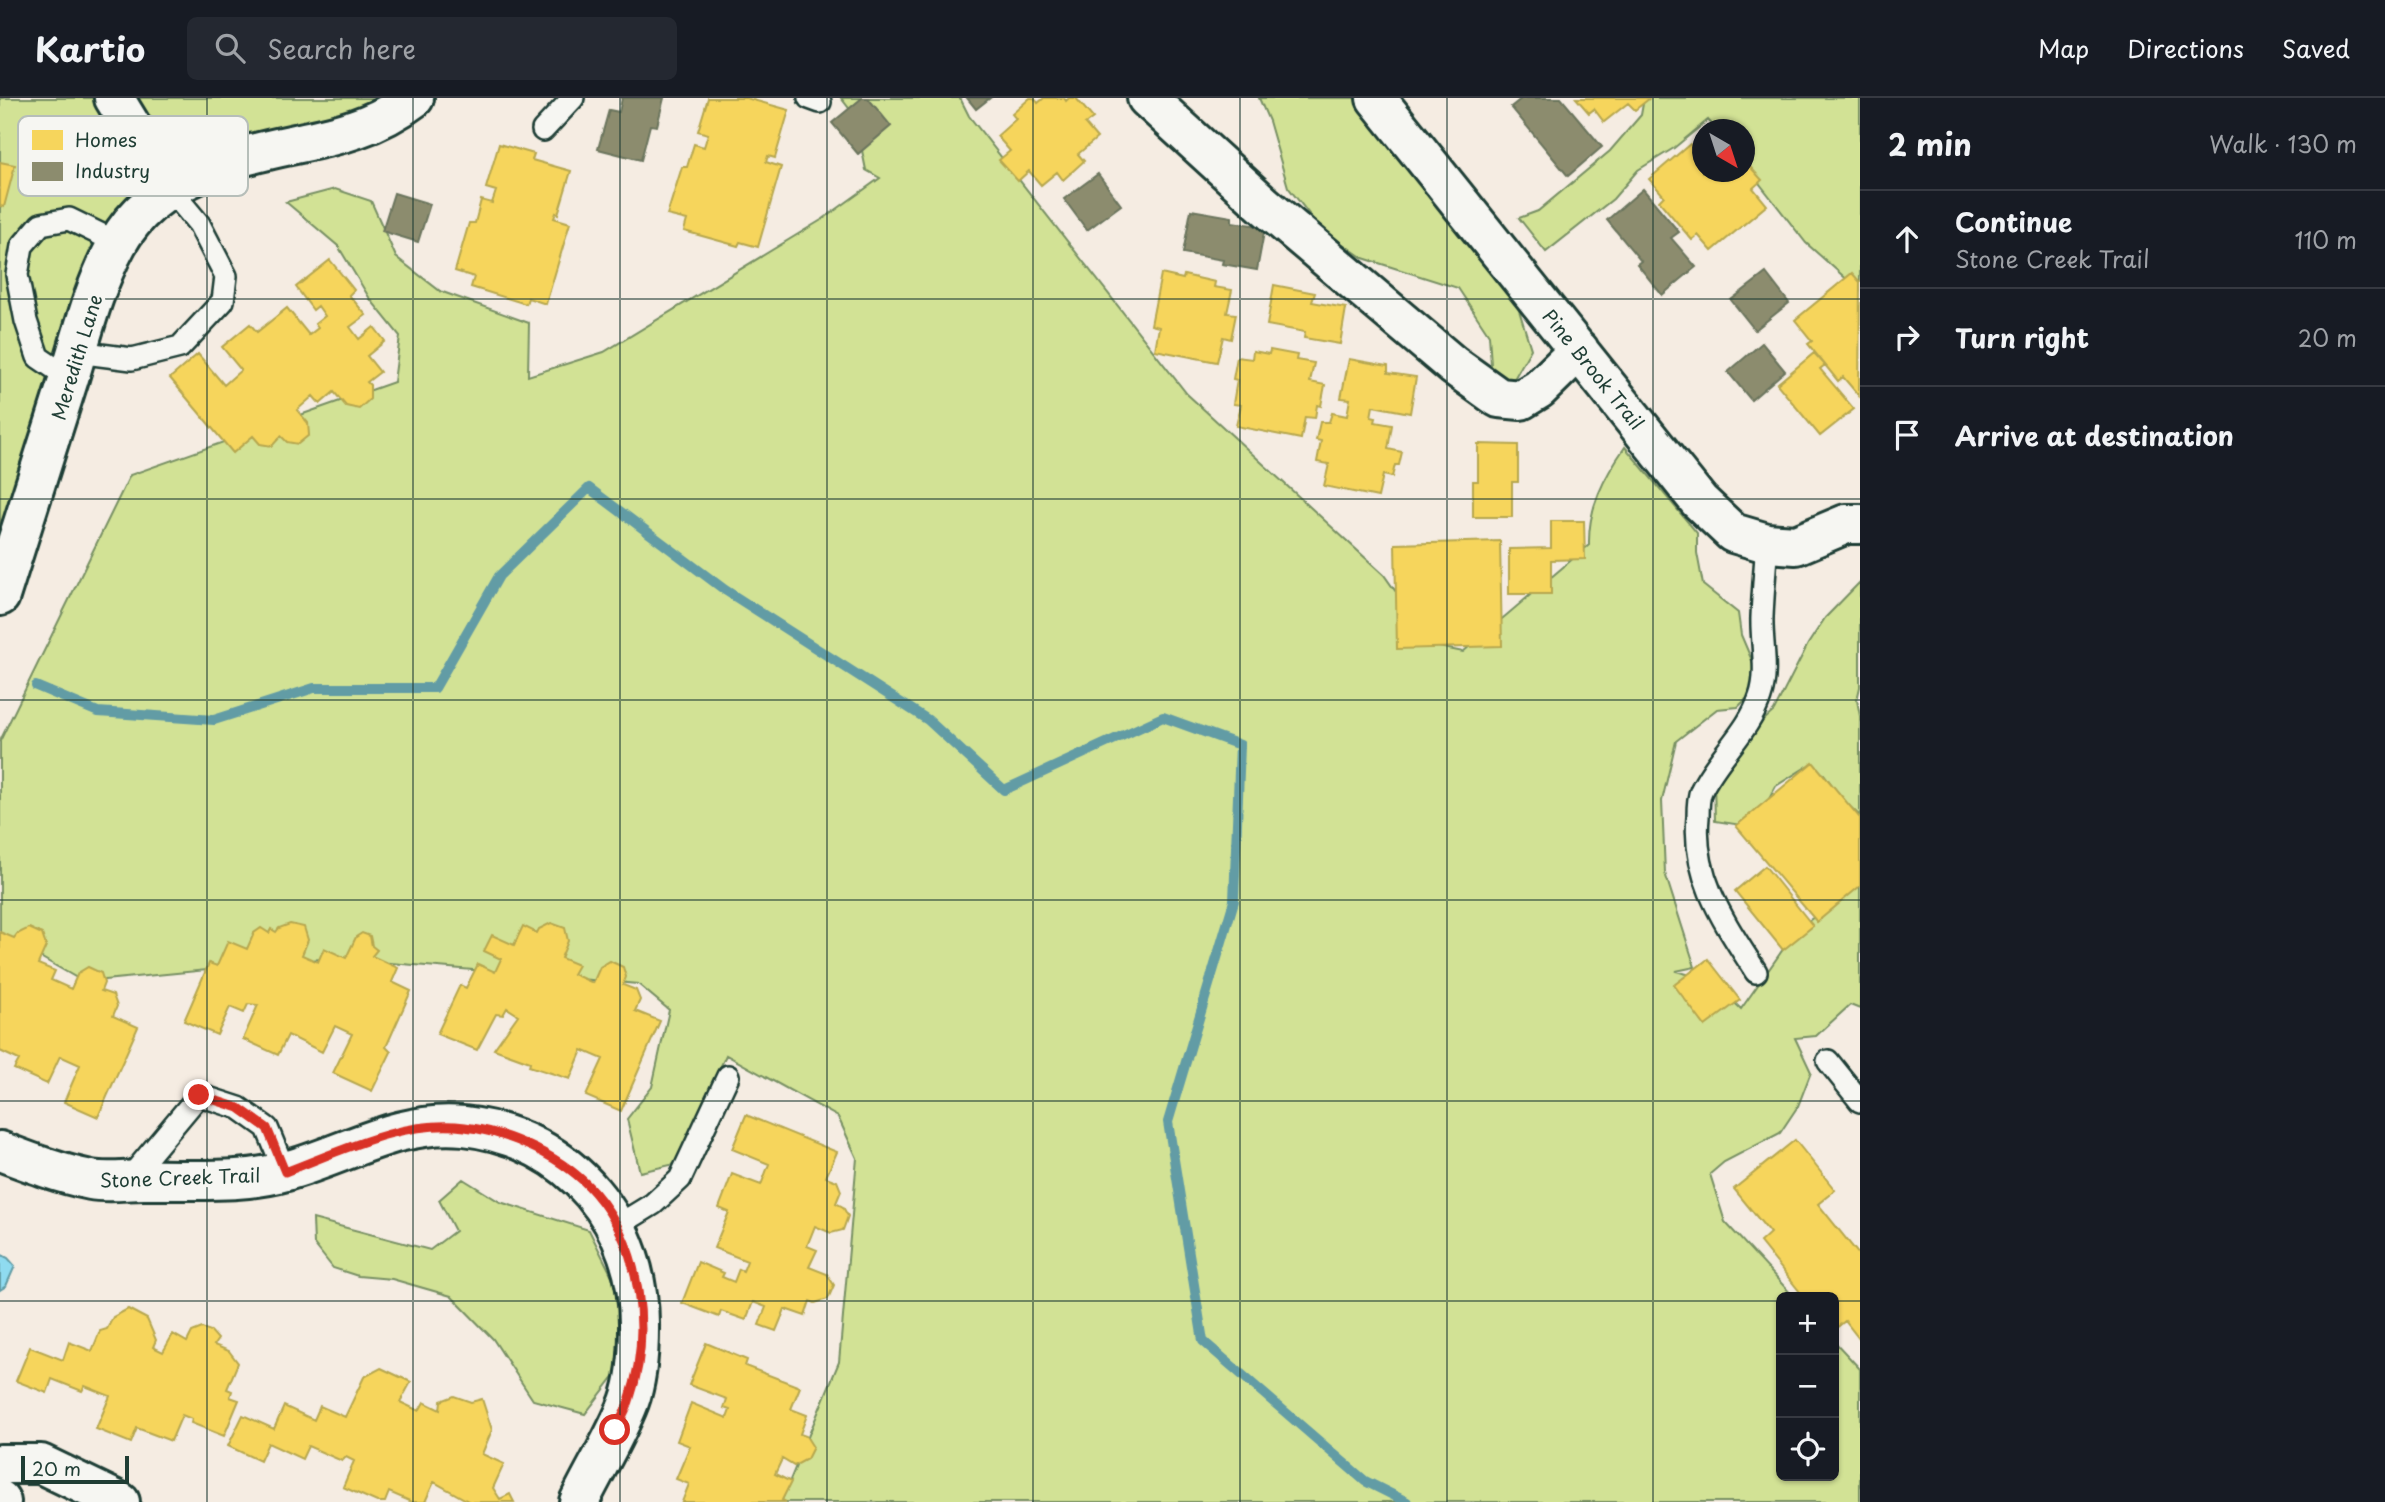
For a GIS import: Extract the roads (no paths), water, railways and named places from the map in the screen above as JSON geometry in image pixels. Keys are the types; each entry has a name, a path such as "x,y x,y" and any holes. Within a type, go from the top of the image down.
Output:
{"street":[{"path":"114,98 125,116"},
{"name":"Meredith Lane","path":"248,156 353,131 382,118 414,98"},
{"path":"1147,98 1264,205 1453,365 1499,398 1521,400 1539,390 1579,350"},
{"name":"Pine Brook Trail","path":"1376,98 1699,501 1732,533 1767,543 1796,545 1846,524 1860,524"},
{"name":"Meredith Lane","path":"0,596 90,304 117,243 136,218 160,196"},
{"name":"Stone Creek Trail","path":"0,1151 31,1163 92,1180 233,1179 285,1172 364,1142 418,1128 464,1126 513,1137 554,1159 595,1193 617,1226 634,1270 640,1302 640,1352 629,1401 579,1502"},
{"path":"0,1464 41,1464 120,1502"}],"lane":[{"path":"543,130 573,98"},
{"path":"117,243 69,219 41,224 22,246 17,275 26,321 38,357 73,365 132,359 180,347 223,301 226,276 199,224 176,196"},
{"path":"1756,972 1716,909 1705,880 1696,838 1700,793 1722,756 1740,734 1760,697 1765,670 1762,620 1767,543"},
{"path":"1828,1060 1860,1101"},
{"path":"617,1226 653,1203 680,1179 728,1076"},
{"path":"128,1180 199,1095 239,1108 267,1128 285,1172"}],"water":[{"path":"0,1254 15,1266 6,1286 0,1290"}],"waterway":[{"path":"36,686 98,712 214,720 314,688 435,688 499,576 589,488 725,590 928,720 1004,790 1163,717 1240,745 1234,901 1168,1122 1203,1341 1365,1481 1407,1502"}]}
